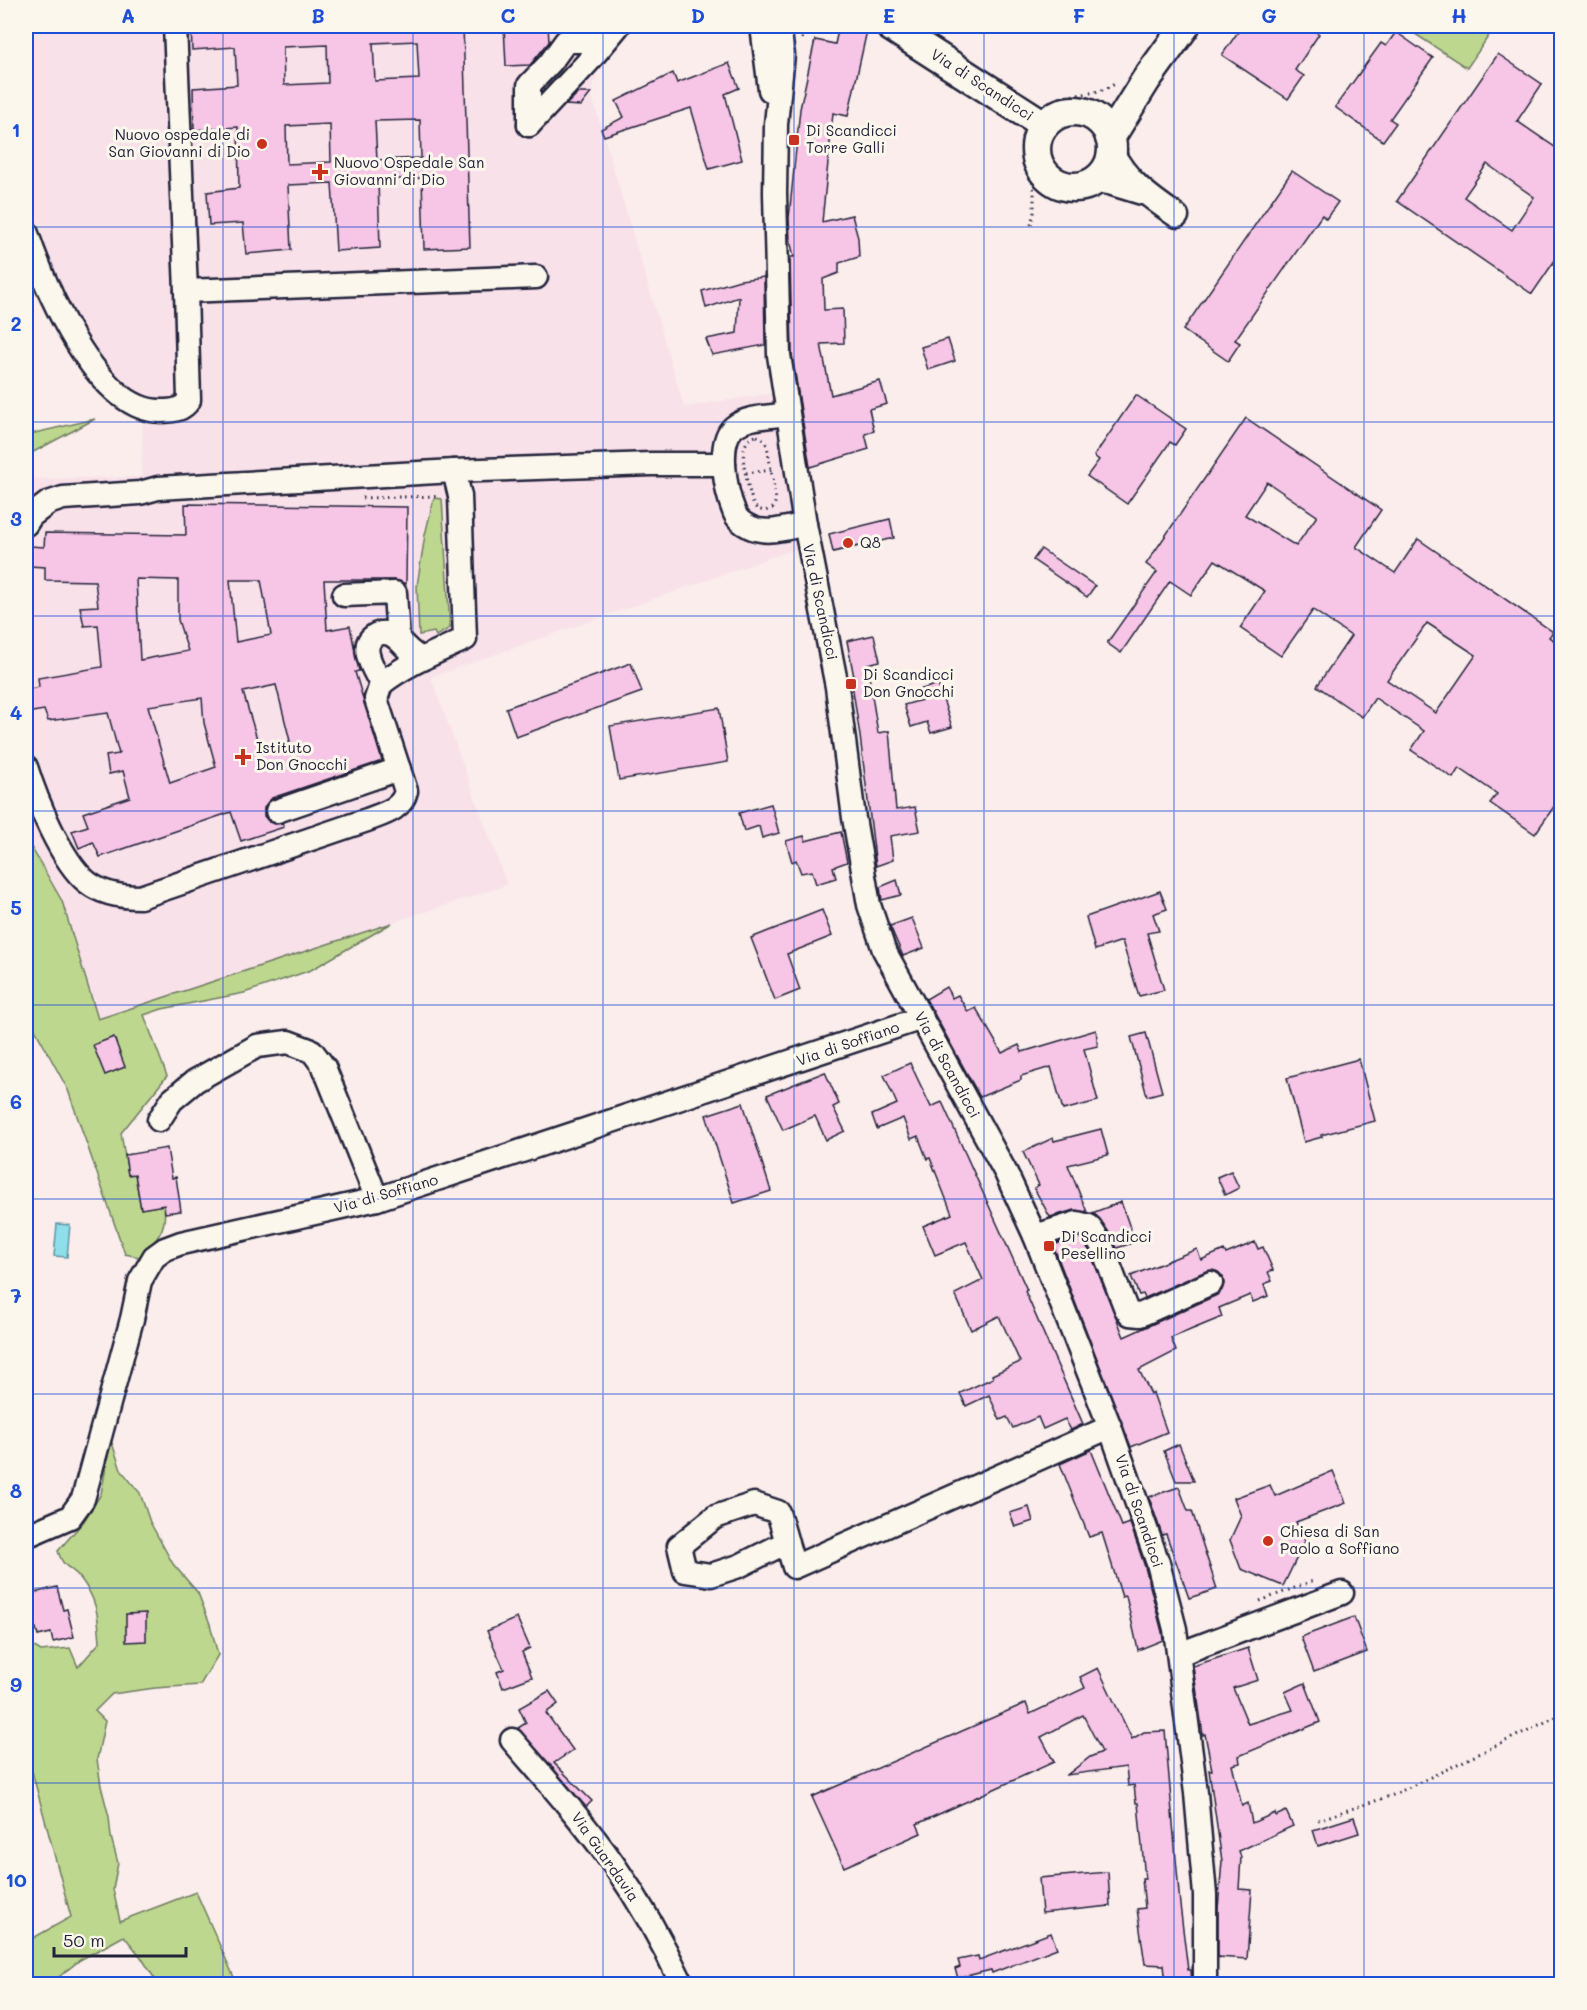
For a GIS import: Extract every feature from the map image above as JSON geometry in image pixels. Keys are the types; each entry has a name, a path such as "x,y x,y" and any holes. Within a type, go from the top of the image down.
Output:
{"main road":[{"name":"Via di Scandicci","path":"890,26 1037,120"},
{"path":"1134,80 1111,145 1108,165 1095,180 1083,186 1071,187 1059,184 1047,177 1036,155 1037,120 1053,117 1063,112 1082,111 1116,99 1185,26"},
{"path":"1082,111 1096,117 1102,123 1111,145"}],"street":[{"path":"26,231 48,288 94,370 123,398 142,407 164,411 180,409 189,400 175,26"},
{"name":"Via di Scandicci","path":"762,26 776,124"},
{"name":"Via di Scandicci","path":"779,26 783,55 776,124 775,193 779,356 805,524 833,660 854,818 869,905 881,943 1006,1173 1035,1236 1110,1427 1158,1563 1179,1654 1201,1845 1205,1895 1205,1984"},
{"path":"611,33 588,62 529,125 529,85 550,63 566,41 611,33"},
{"path":"1111,145 1118,165 1146,194 1178,216"},
{"path":"1095,180 1146,194"},
{"path":"186,291 536,277"},
{"path":"788,414 748,420 734,427 726,437 724,443 730,470 734,512 750,527 769,530 805,524"},
{"path":"26,524 31,516 48,503 63,498 140,493 158,488 454,471 651,464 730,470"},
{"path":"26,767 46,818 77,872 87,882 107,893 130,897 140,897 389,812 404,798 406,791 376,699 381,684 423,659 465,639 460,496 454,471"},
{"path":"344,595 395,593 398,639"},
{"path":"381,684 367,647 376,634 384,632 390,634 410,652 423,659"},
{"path":"277,811 399,769"},
{"name":"Via di Soffiano","path":"26,1536 70,1517 83,1499 132,1319 140,1281 154,1257 165,1249 180,1243 377,1199 922,1018"},
{"path":"159,1120 172,1100 195,1081 257,1046 288,1042 312,1051 324,1067 377,1199"},
{"path":"1035,1236 1077,1223 1089,1226 1101,1244 1130,1314 1140,1315 1211,1283"},
{"path":"787,1542 794,1567 1110,1427"},
{"path":"1179,1654 1342,1593"},
{"name":"Via Guardavia","path":"512,1740 615,1866 667,1953 682,1984"}],"path":[{"path":"1031,225 1034,193 1022,152 1025,125 1037,120 1041,106 1060,97 1098,92 1134,80"},
{"path":"757,436 763,439 767,445 772,470 776,500 773,508 765,511 753,504 743,450 746,441 757,436"},
{"path":"730,470 746,473 772,470"},
{"path":"355,498 460,496"},
{"path":"1318,1820 1393,1795 1562,1714"}],"shaded area":[{"path":"26,26 625,26 603,49 591,93 684,407 775,393 798,548 431,677 507,885 98,1019 62,901 26,838 26,479 141,477 143,416 116,403 26,252"}],"green space":[{"path":"1403,26 1478,26 1490,34 1467,68"},
{"path":"95,419 26,456 26,435"},
{"path":"434,498 442,499 450,628 436,636 434,632 419,635 417,586 425,535"},
{"path":"26,838 62,901 98,1019 392,923 311,970 244,993 162,1009 144,1015 167,1076 121,1133 128,1175 135,1174 141,1209 164,1205 165,1214 159,1235 139,1257 125,1254 68,1090 26,1013"},
{"path":"111,1440 121,1470 140,1493 150,1522 173,1564 198,1593 210,1624 218,1655 200,1685 112,1694 95,1711 105,1721 97,1759 118,1863 113,1889 120,1921 196,1892 237,1984 158,1984 124,1936 80,1960 50,1984 26,1984 26,1942 71,1917 26,1749 26,1642 41,1651 70,1648 78,1667 100,1642 98,1617 91,1595 77,1575 65,1565 58,1551 84,1521 101,1494"}],"water":[{"path":"57,1224 70,1225 67,1257 54,1256"}],"building":[{"name":"Nuovo ospedale di San Giovanni di Dio","path":"191,26 463,26 470,247 424,249 422,178 378,180 380,248 336,251 332,183 288,185 291,250 246,254 243,223 209,225 207,192 239,188 238,127 194,130 193,88 237,85 235,47 192,50","holes":["417,41 419,79 375,81 373,43","327,45 328,83 284,85 283,47","420,120 421,158 377,160 375,121","330,124 331,162 287,164 286,126"]},
{"path":"504,26 548,26 549,42 530,65 506,66"},
{"path":"839,26 868,26 848,116 833,113 822,222 852,215 858,238 859,257 839,263 839,273 823,279 824,310 843,309 844,343 821,344 831,395 880,381 887,404 869,409 874,431 865,434 869,449 810,467 792,354 790,257 794,257 790,240 789,218 800,109 815,40 835,44"},
{"path":"1242,26 1307,26 1319,34 1295,70 1304,76 1288,99 1222,55"},
{"path":"1396,32 1433,58 1390,119 1396,123 1383,141 1335,107 1381,43 1386,46"},
{"path":"1498,54 1542,84 1517,121 1562,152 1562,250 1532,294 1397,201","holes":["1487,164 1534,197 1512,230 1464,197"]},
{"path":"729,63 739,88 725,94 742,160 709,169 691,108 604,136 601,129 624,117 616,101 673,73 677,83"},
{"path":"578,93 591,93 581,106 566,105"},
{"path":"1292,171 1338,202 1326,219 1322,215 1235,340 1240,343 1228,361 1183,330"},
{"path":"764,277 765,345 712,355 706,339 737,333 739,297 706,308 702,291 740,280"},
{"path":"948,339 955,361 928,370 921,347"},
{"path":"1136,395 1186,429 1175,445 1170,442 1127,504 1087,476 1099,460 1094,456"},
{"path":"1246,418 1381,510 1356,547 1395,573 1418,539 1553,632 1549,637 1562,646 1562,795 1535,834 1490,803 1497,794 1459,768 1453,778 1411,750 1424,731 1375,698 1362,717 1317,686 1351,636 1313,610 1281,656 1240,628 1265,591 1215,560 1191,595 1170,581 1121,653 1107,643 1157,572 1146,564","holes":["1267,482 1317,516 1296,546 1245,515","1427,623 1476,655 1436,713 1387,680"]},
{"path":"185,504 407,507 406,584 394,580 324,580 327,630 350,626 359,671 355,672 382,761 272,798 264,808 264,816 269,822 282,823 284,827 241,841 231,812 100,857 93,842 79,848 72,831 88,826 83,813 130,797 123,771 109,774 106,756 119,754 108,713 48,721 44,710 26,713 26,690 39,687 38,678 102,667 98,625 84,626 80,607 98,606 95,581 45,580 45,567 29,566 30,546 44,547 45,533 186,535","holes":["136,579 178,580 178,620 188,651 140,660","230,580 261,580 271,635 236,642","276,685 290,741 261,752 243,692","202,698 204,723 216,767 170,783 148,706"]},
{"path":"890,519 894,538 833,552 829,534"},
{"path":"1041,549 1095,586 1087,597 1033,560"},
{"path":"874,635 880,661 867,664 878,733 889,731 896,810 915,807 920,831 890,836 893,860 876,866 851,677 854,677 847,641"},
{"path":"631,663 642,692 516,737 506,708"},
{"path":"938,684 952,727 931,733 927,722 911,727 904,705 922,700 919,690"},
{"path":"719,708 728,762 619,780 610,726"},
{"path":"771,804 779,833 762,838 759,826 744,831 739,813"},
{"path":"841,832 847,862 833,867 836,878 816,884 812,871 801,873 796,860 792,862 786,841 804,836 805,841"},
{"path":"897,880 901,895 882,900 880,887"},
{"path":"1160,891 1167,909 1153,914 1159,931 1147,933 1164,990 1139,996 1122,941 1095,950 1086,917"},
{"path":"822,910 832,936 787,954 800,990 775,1000 751,938"},
{"path":"912,918 924,948 903,956 890,926"},
{"path":"946,987 952,998 958,995 968,1012 976,1008 1002,1053 1019,1045 1022,1052 1096,1030 1098,1046 1084,1049 1098,1101 1063,1110 1051,1067 1021,1076 1021,1080 980,1097 926,999"},
{"path":"1146,1033 1162,1092 1147,1096 1131,1037"},
{"path":"114,1037 125,1067 105,1075 93,1045"},
{"path":"1359,1059 1375,1121 1321,1135 1322,1137 1304,1142 1287,1078"},
{"path":"910,1063 931,1107 942,1102 1027,1290 1025,1291 1083,1424 1071,1430 1065,1419 1043,1429 1038,1417 1013,1428 1007,1417 1000,1420 989,1395 966,1406 960,1393 993,1378 992,1375 1020,1362 999,1316 971,1330 955,1294 983,1280 966,1242 935,1255 923,1226 952,1214 930,1158 927,1159 918,1136 911,1139 903,1118 877,1129 872,1115 897,1104 884,1075"},
{"path":"825,1072 839,1104 833,1107 845,1131 826,1140 815,1116 783,1130 767,1095"},
{"path":"743,1103 771,1191 734,1203 706,1115"},
{"path":"1101,1129 1108,1155 1068,1165 1087,1212 1074,1210 1050,1217 1034,1188 1039,1185 1023,1152 1053,1138 1054,1141"},
{"path":"167,1148 172,1178 176,1177 181,1211 165,1213 164,1205 141,1209 135,1174 128,1175 125,1155"},
{"path":"1231,1171 1239,1188 1225,1195 1217,1177"},
{"path":"1121,1202 1135,1242 1117,1248 1100,1219 1092,1213"},
{"path":"1077,1237 1081,1238 1089,1250 1124,1337 1217,1295 1224,1284 1223,1277 1218,1272 1206,1271 1145,1298 1143,1294 1139,1295 1131,1276 1197,1249 1201,1260 1224,1250 1226,1254 1255,1242 1258,1249 1263,1247 1273,1270 1268,1272 1272,1281 1264,1284 1268,1296 1253,1302 1250,1295 1219,1308 1222,1317 1171,1338 1176,1351 1139,1370 1151,1394 1153,1393 1167,1432 1131,1447 1053,1245"},
{"path":"1179,1444 1194,1481 1176,1481 1164,1451"},
{"path":"1091,1450 1122,1526 1130,1523 1145,1567 1162,1632 1163,1640 1138,1650 1126,1596 1122,1597 1102,1533 1089,1537 1060,1464"},
{"name":"Chiesa di San Paolo a Soffiano","path":"1333,1471 1346,1503 1296,1522 1305,1541 1283,1586 1241,1569 1230,1540 1241,1516 1234,1498 1270,1485 1275,1496"},
{"path":"1179,1487 1188,1511 1192,1511 1217,1589 1189,1598 1166,1534 1162,1535 1149,1497"},
{"path":"1029,1507 1033,1521 1015,1527 1010,1513"},
{"path":"57,1587 63,1610 67,1609 74,1637 53,1642 51,1633 38,1636 36,1628 26,1630 26,1595"},
{"path":"146,1613 146,1641 126,1642 126,1614"},
{"path":"1354,1617 1367,1652 1314,1672 1301,1637"},
{"path":"517,1618 530,1648 522,1652 532,1677 503,1688 497,1672 504,1669 487,1631"},
{"path":"1248,1648 1258,1680 1233,1688 1248,1724 1293,1710 1285,1692 1305,1683 1320,1722 1239,1756 1240,1763 1232,1765 1242,1806 1248,1803 1252,1823 1286,1811 1293,1826 1239,1851 1241,1857 1239,1889 1252,1890 1247,1959 1218,1957 1218,1909 1222,1861 1209,1770 1212,1770 1205,1734 1203,1735 1193,1666"},
{"path":"1098,1668 1132,1739 1144,1732 1165,1731 1180,1905 1188,1970 1191,1970 1192,1984 1166,1984 1164,1965 1145,1964 1137,1909 1145,1908 1142,1879 1145,1879 1138,1803 1136,1803 1134,1785 1128,1786 1126,1767 1067,1775 1090,1757 1102,1752 1083,1715 1041,1737 1054,1762 917,1824 921,1833 844,1867 812,1797 1026,1703 1030,1714 1085,1688 1080,1677"},
{"path":"549,1691 558,1704 546,1713 573,1750 554,1763 592,1801 586,1807 518,1728 526,1723 519,1708"},
{"path":"1354,1817 1359,1833 1318,1846 1313,1830"},
{"path":"1108,1872 1110,1906 1042,1913 1039,1878"},
{"path":"1051,1933 1057,1948 992,1973 991,1970 958,1978 955,1969 960,1967 958,1960 978,1956 979,1960"}],"place":[{"name":"Di Scandicci Torre Galli","path":"794,140"},
{"name":"Nuovo ospedale di San Giovanni di Dio","path":"262,144"},
{"name":"Nuovo Ospedale San Giovanni di Dio","path":"320,172"},
{"name":"Q8","path":"848,543"},
{"name":"Di Scandicci Don Gnocchi","path":"851,684"},
{"name":"Istituto Don Gnocchi","path":"243,757"},
{"name":"Di Scandicci Pesellino","path":"1049,1246"},
{"name":"Chiesa di San Paolo a Soffiano","path":"1268,1541"}]}
